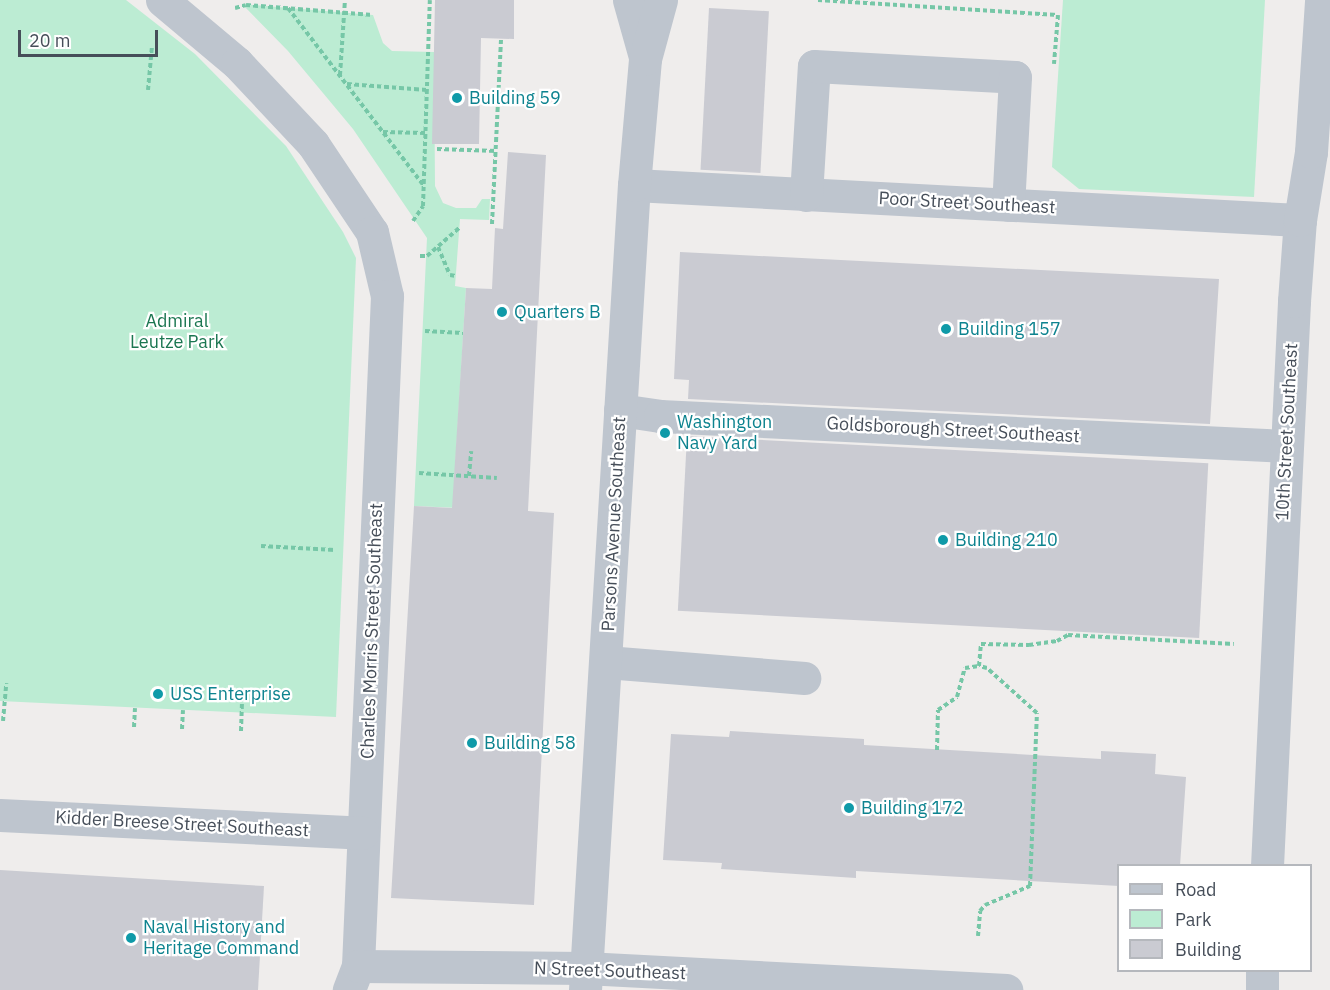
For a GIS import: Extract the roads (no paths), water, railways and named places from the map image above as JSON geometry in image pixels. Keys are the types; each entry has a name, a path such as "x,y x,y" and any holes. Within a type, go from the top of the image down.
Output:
{"street":[{"name":"Charles Morris Street Southeast","path":"162,0 237,63 313,144 372,232 387,296 363,833 353,978"},
{"name":"Parsons Avenue Southeast","path":"629,0 645,59"},
{"name":"Parsons Avenue Southeast","path":"585,979 634,185 645,59 661,0"},
{"name":"10th Street Southeast","path":"1267,864 1286,446 1300,220 1318,185 1321,0"},
{"path":"806,195 814,66 991,75 1015,77 1008,206"},
{"name":"Poor Street Southeast","path":"634,185 1300,220"},
{"name":"Goldsborough Street Southeast","path":"620,410 660,416 1286,446"},
{"path":"606,662 804,678"},
{"name":"Kidder Breese Street Southeast","path":"0,815 363,833"},
{"path":"1262,972 1262,990"},
{"name":"N Street Southeast","path":"353,978 585,979 1006,990"}],"place":[{"name":"Building 59","path":"457,98"},
{"name":"Quarters B","path":"502,312"},
{"name":"Building 157","path":"946,329"},
{"name":"Washington Navy Yard","path":"665,433"},
{"name":"Building 210","path":"943,540"},
{"name":"USS Enterprise","path":"158,694"},
{"name":"Building 58","path":"472,743"},
{"name":"Building 172","path":"849,808"},
{"name":"Naval History and Heritage Command","path":"131,938"}],"park label":[{"name":"Admiral Leutze Park","path":"177,332"}]}
